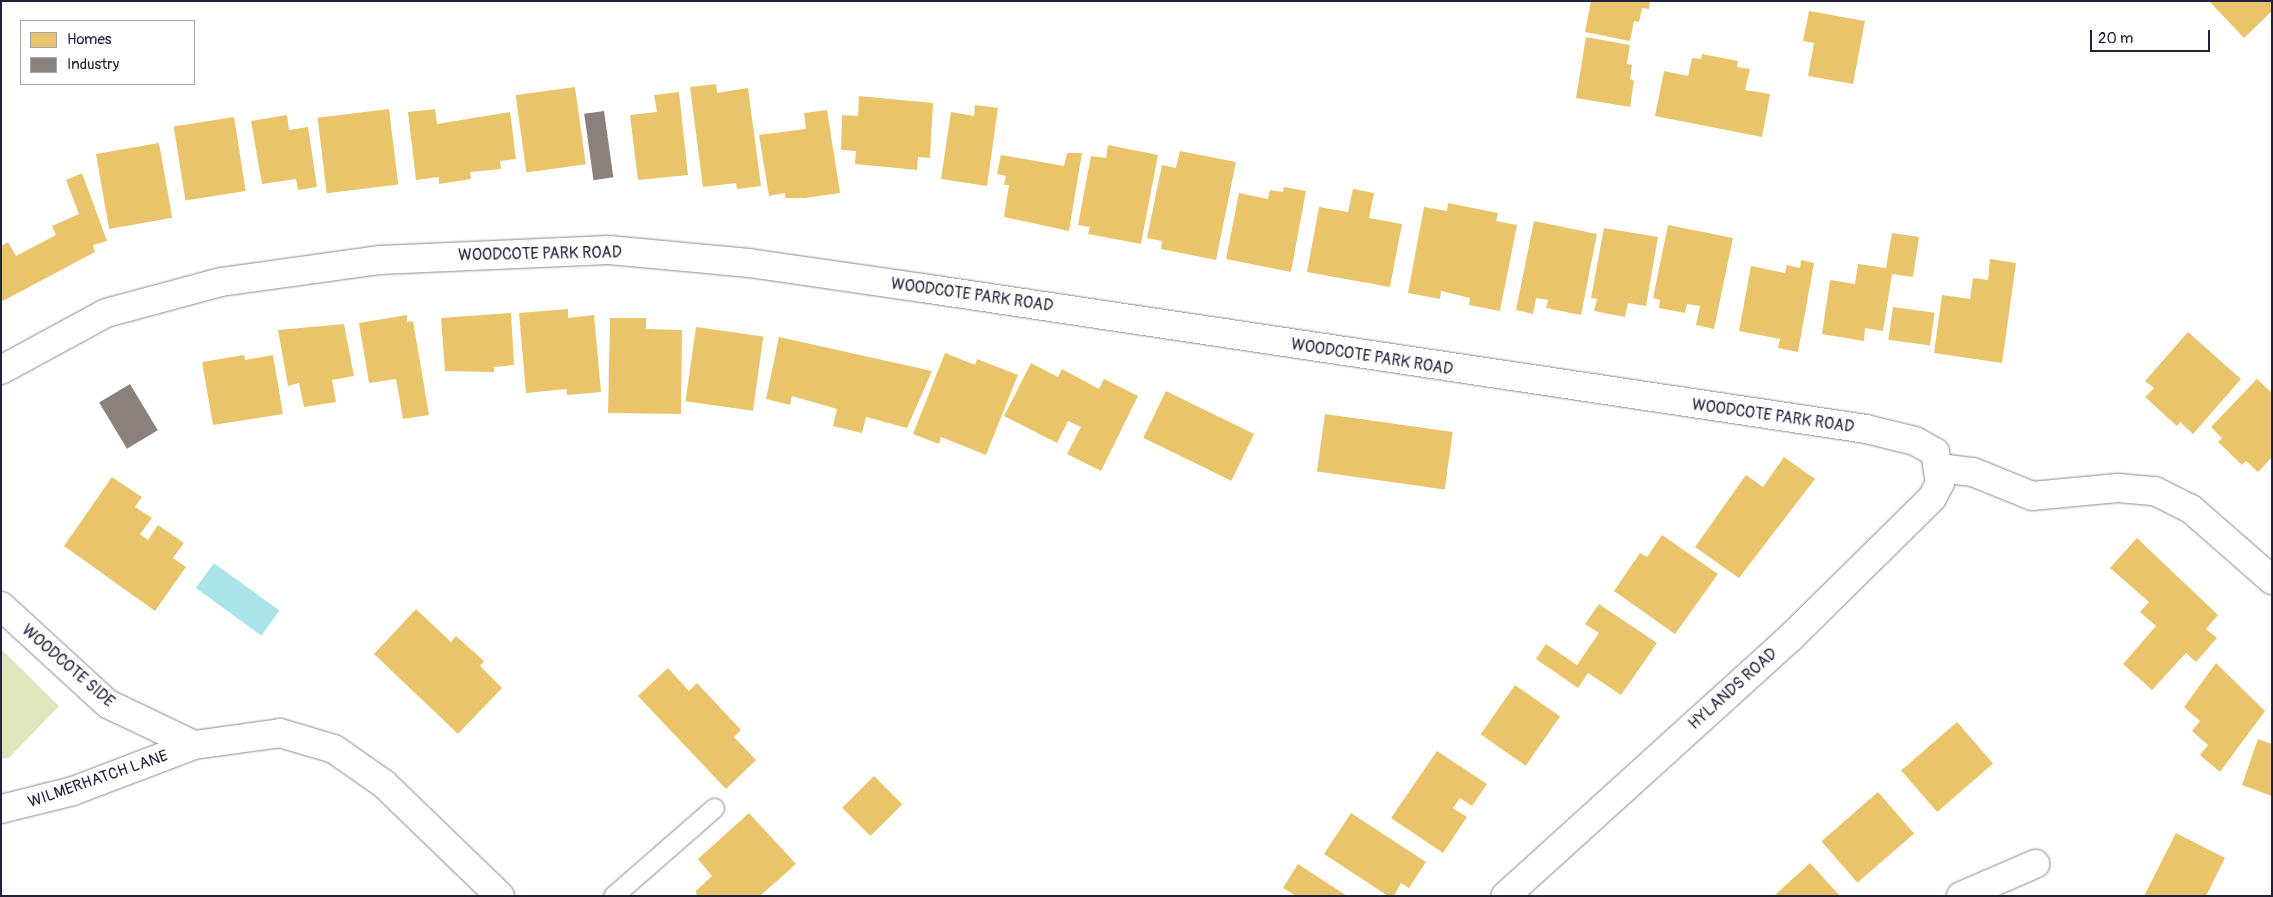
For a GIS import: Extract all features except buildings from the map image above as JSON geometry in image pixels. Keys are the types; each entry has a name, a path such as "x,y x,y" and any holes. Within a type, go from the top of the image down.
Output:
{"street":[{"name":"WOODCOTE PARK ROAD","path":"1,370 106,314 221,282 380,260 608,250 768,266 1866,430 1915,441 1935,452 1940,468"},
{"path":"1940,468 1973,472 2032,496 2118,488 2155,491 2191,509 2272,580"},
{"name":"HYLANDS ROAD","path":"1505,896 1790,638 1917,514 1940,483 1940,468"},
{"name":"WOODCOTE SIDE","path":"1,606 108,704 194,745"},
{"name":"WILMERHATCH LANE","path":"1,809 73,791 194,745 280,733 334,749 413,808 500,896"},
{"path":"1961,896 2035,864"}],"lane":[{"path":"613,896 714,808"}],"green space":[{"path":"1,649 59,706 9,758 1,759"}],"water":[{"path":"214,563 280,611 261,636 196,588"}]}
